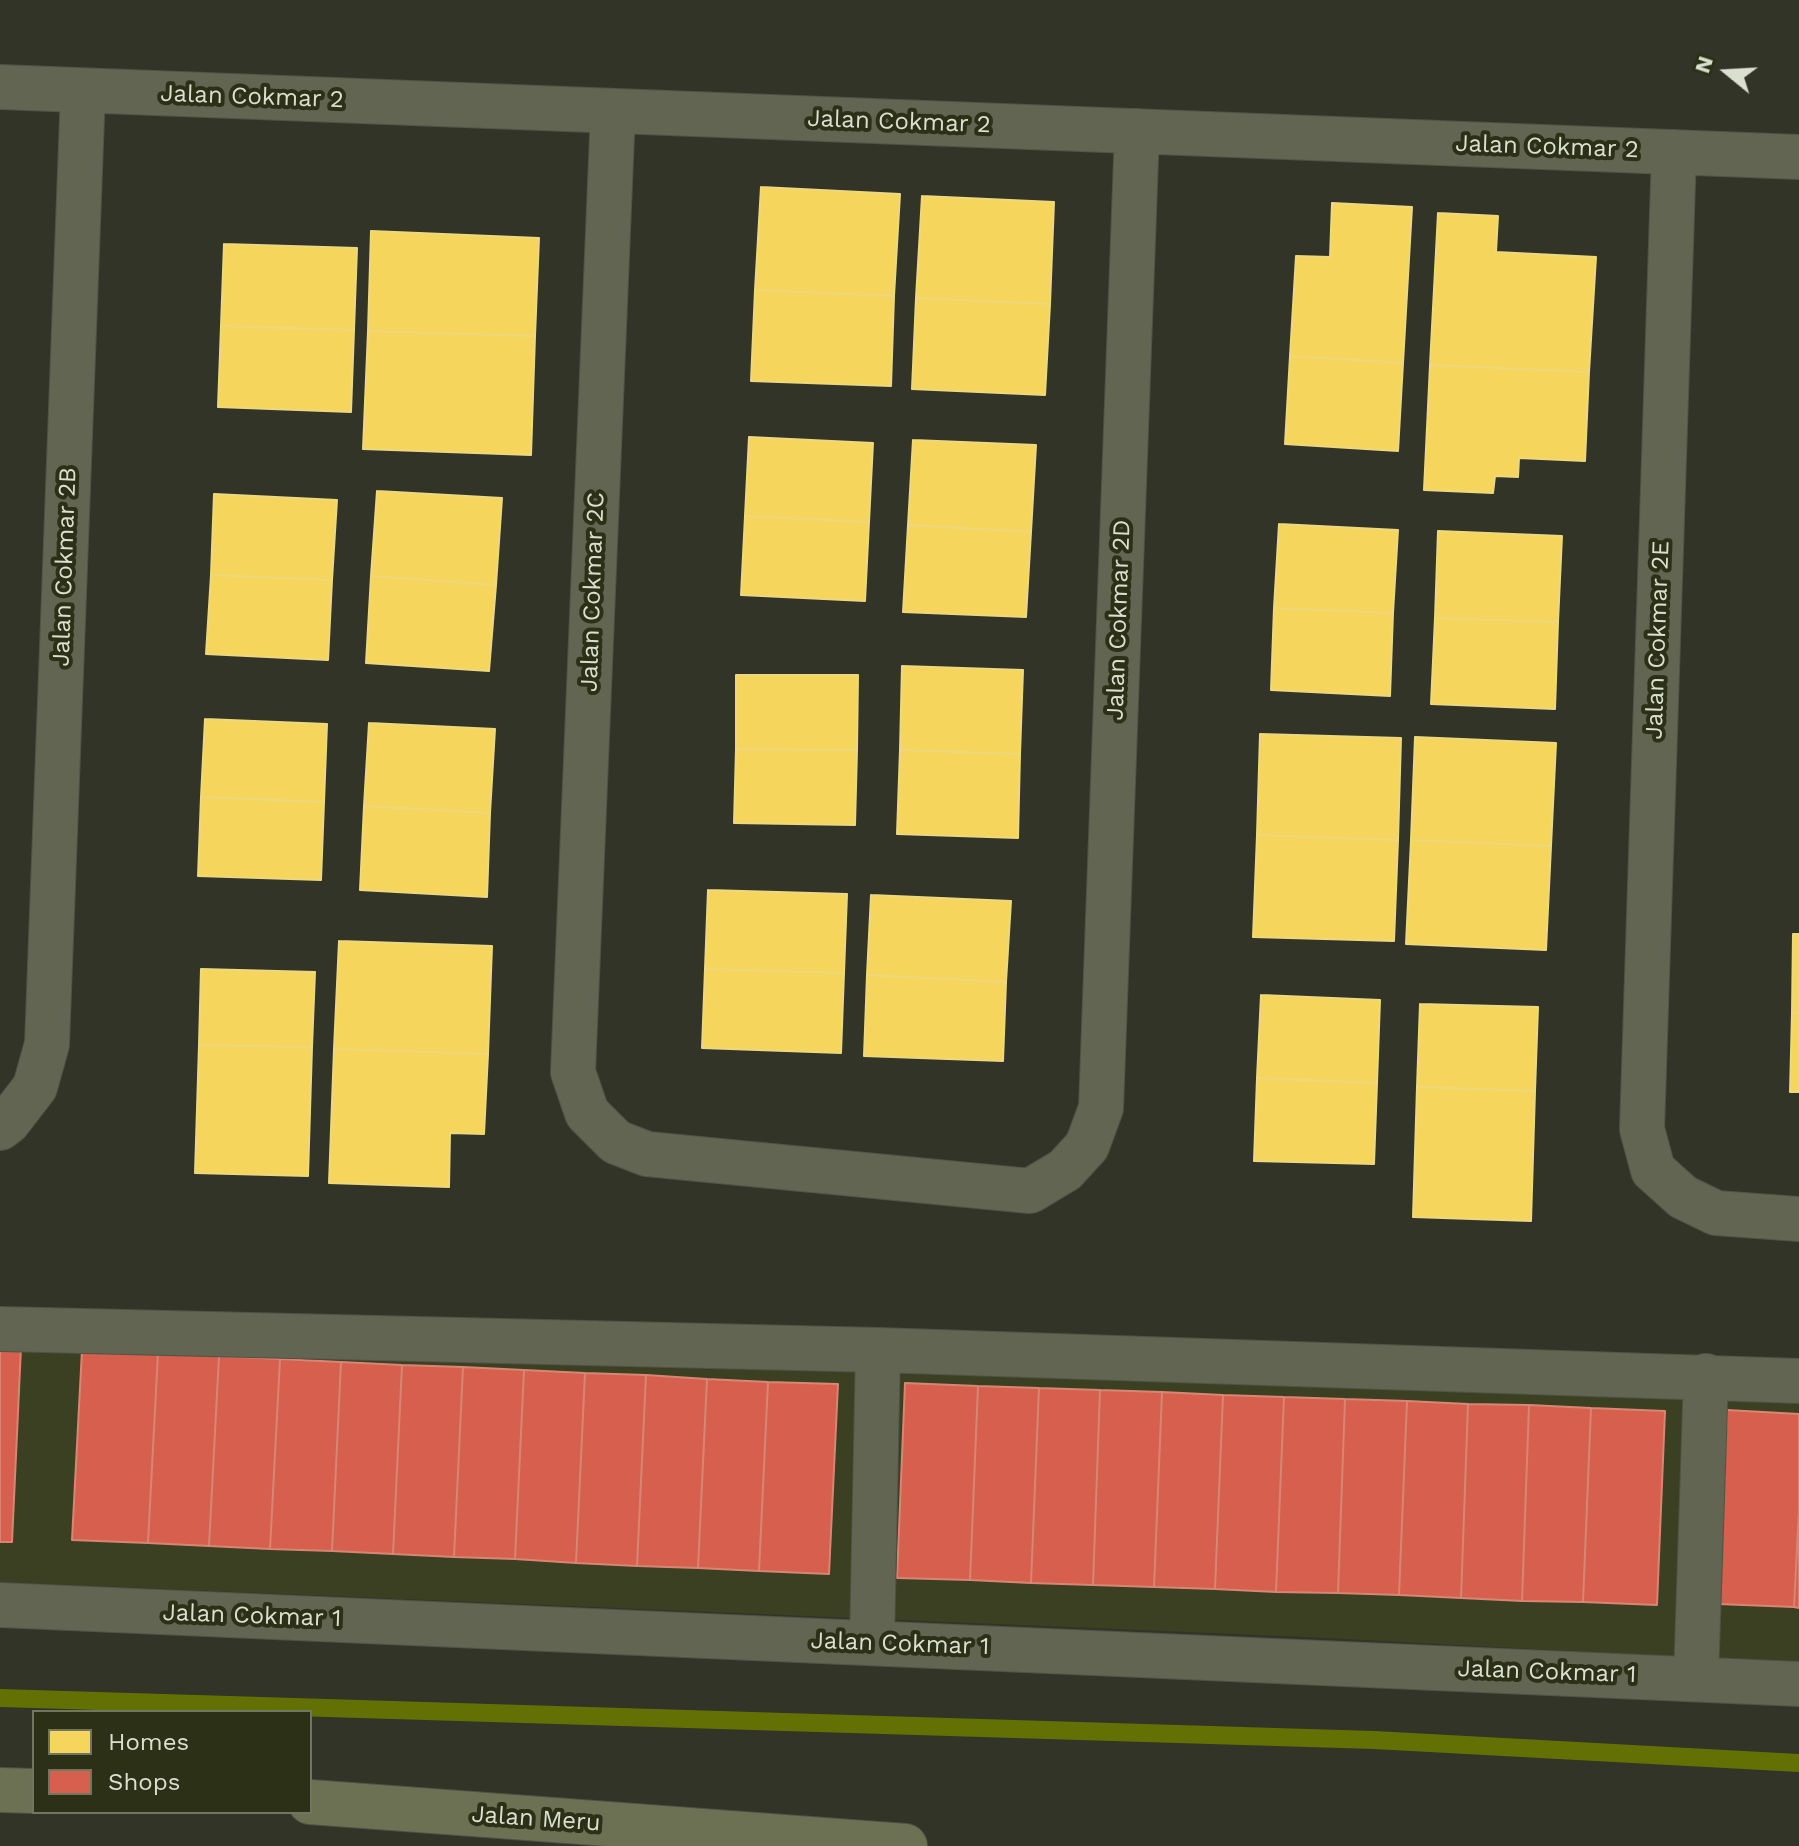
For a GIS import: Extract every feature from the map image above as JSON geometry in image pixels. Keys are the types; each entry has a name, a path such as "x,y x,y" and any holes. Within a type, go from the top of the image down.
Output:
{"highway":[{"path":"0,1790 32,1791"},
{"name":"Jalan Meru","path":"312,1802 905,1846"}],"street":[{"name":"Jalan Cokmar 2","path":"0,87 1799,157"},
{"name":"Jalan Cokmar 2B","path":"0,1128 35,1087 47,1044 83,91"},
{"name":"Jalan Cokmar 2C","path":"573,1072 613,111"},
{"name":"Jalan Cokmar 2D","path":"573,1072 587,1113 616,1142 647,1154 1030,1191 1065,1170 1087,1146 1101,1108 1137,131"},
{"name":"Jalan Cokmar 2E","path":"1674,152 1642,1129 1653,1170 1683,1197 1716,1213 1799,1219"},
{"path":"0,1329 878,1350 1799,1381"},
{"path":"872,1643 878,1350"},
{"path":"1696,1679 1706,1376"},
{"name":"Jalan Cokmar 1","path":"0,1605 1799,1684"}],"shaded area":[{"path":"0,1335 1799,1398 1799,1663 1307,1637 0,1582"}],"building: Homes":[{"path":"761,187 900,194 894,296 755,290"},
{"path":"922,196 1054,202 1050,304 916,298"},
{"path":"1332,203 1412,207 1403,363 1290,356 1296,256 1330,257"},
{"path":"1438,213 1498,216 1496,252 1596,257 1589,372 1430,365"},
{"path":"371,231 539,238 535,336 368,331"},
{"path":"224,244 357,248 354,330 221,326"},
{"path":"755,290 894,296 891,386 751,381"},
{"path":"916,298 1050,304 1045,395 912,389"},
{"path":"221,326 354,330 351,412 218,407"},
{"path":"368,331 535,336 531,455 363,449"},
{"path":"1290,356 1403,363 1398,451 1285,444"},
{"path":"1430,365 1589,372 1585,461 1519,458 1518,477 1495,476 1493,493 1424,490"},
{"path":"749,437 873,443 869,522 745,516"},
{"path":"913,440 1036,445 1031,532 908,525"},
{"path":"377,491 502,498 496,585 371,576"},
{"path":"214,494 337,500 332,580 211,575"},
{"path":"745,516 869,522 865,601 741,595"},
{"path":"1279,524 1398,530 1393,613 1274,608"},
{"path":"908,525 1031,532 1026,617 903,612"},
{"path":"1438,531 1562,536 1558,622 1435,618"},
{"path":"211,575 332,580 328,660 206,654"},
{"path":"371,576 496,585 489,671 366,663"},
{"path":"1274,608 1393,613 1390,696 1271,690"},
{"path":"1435,618 1558,622 1555,709 1431,704"},
{"path":"902,666 1023,670 1020,754 900,750"},
{"path":"736,675 858,675 857,750 736,749"},
{"path":"205,719 327,724 324,802 201,797"},
{"path":"369,723 495,729 490,813 364,806"},
{"path":"1260,734 1401,738 1398,840 1257,835"},
{"path":"1415,737 1556,743 1551,846 1411,840"},
{"path":"736,749 857,750 855,825 734,823"},
{"path":"900,750 1020,754 1018,838 897,834"},
{"path":"201,797 324,802 321,880 198,876"},
{"path":"364,806 490,813 487,897 360,890"},
{"path":"1257,835 1398,840 1394,941 1253,937"},
{"path":"1411,840 1551,846 1546,950 1406,944"},
{"path":"708,890 847,894 844,973 705,969"},
{"path":"871,895 1011,901 1006,982 867,975"},
{"path":"1793,934 1799,934 1799,1013 1792,1013"},
{"path":"339,941 492,946 488,1054 334,1049"},
{"path":"201,969 315,972 312,1047 199,1045"},
{"path":"705,969 844,973 841,1053 702,1048"},
{"path":"867,975 1006,982 1003,1061 864,1056"},
{"path":"1261,995 1380,1000 1377,1083 1257,1078"},
{"path":"1420,1004 1538,1007 1535,1091 1417,1087"},
{"path":"1792,1013 1799,1013 1799,1092 1790,1092"},
{"path":"199,1045 312,1047 308,1176 195,1173"},
{"path":"334,1049 488,1054 484,1134 450,1133 449,1187 329,1183"},
{"path":"1257,1078 1377,1083 1374,1164 1254,1161"},
{"path":"1417,1087 1535,1091 1531,1221 1413,1217"}],"building: Shops":[{"path":"0,1346 21,1347 12,1542 0,1542"},
{"path":"82,1350 158,1353 148,1543 72,1540"},
{"path":"158,1353 219,1356 209,1546 148,1543"},
{"path":"219,1356 280,1359 270,1549 209,1546"},
{"path":"280,1359 341,1362 332,1551 270,1549"},
{"path":"341,1362 402,1365 393,1554 332,1551"},
{"path":"402,1365 463,1367 454,1557 393,1554"},
{"path":"463,1367 524,1370 515,1559 454,1557"},
{"path":"524,1370 585,1373 576,1563 515,1559"},
{"path":"585,1373 646,1375 637,1566 576,1563"},
{"path":"646,1375 707,1379 698,1568 637,1566"},
{"path":"707,1379 768,1382 759,1571 698,1568"},
{"path":"768,1382 838,1384 829,1574 759,1571"},
{"path":"905,1383 978,1386 970,1580 897,1578"},
{"path":"978,1386 1039,1388 1031,1583 970,1580"},
{"path":"1039,1388 1100,1390 1093,1585 1031,1583"},
{"path":"1100,1390 1162,1392 1154,1587 1093,1585"},
{"path":"1162,1392 1223,1395 1215,1589 1154,1587"},
{"path":"1223,1395 1284,1397 1276,1592 1215,1589"},
{"path":"1284,1397 1345,1399 1338,1593 1276,1592"},
{"path":"1345,1399 1407,1401 1399,1595 1338,1593"},
{"path":"1407,1401 1468,1404 1461,1598 1399,1595"},
{"path":"1468,1404 1529,1405 1522,1601 1461,1598"},
{"path":"1529,1405 1591,1408 1583,1602 1522,1601"},
{"path":"1591,1408 1665,1411 1657,1605 1583,1602"},
{"path":"1727,1410 1799,1414 1799,1509 1794,1607 1718,1604"},
{"path":"1799,1509 1799,1608 1794,1607"}],"waterway":[{"path":"0,1698 1374,1740 1799,1763"}]}
